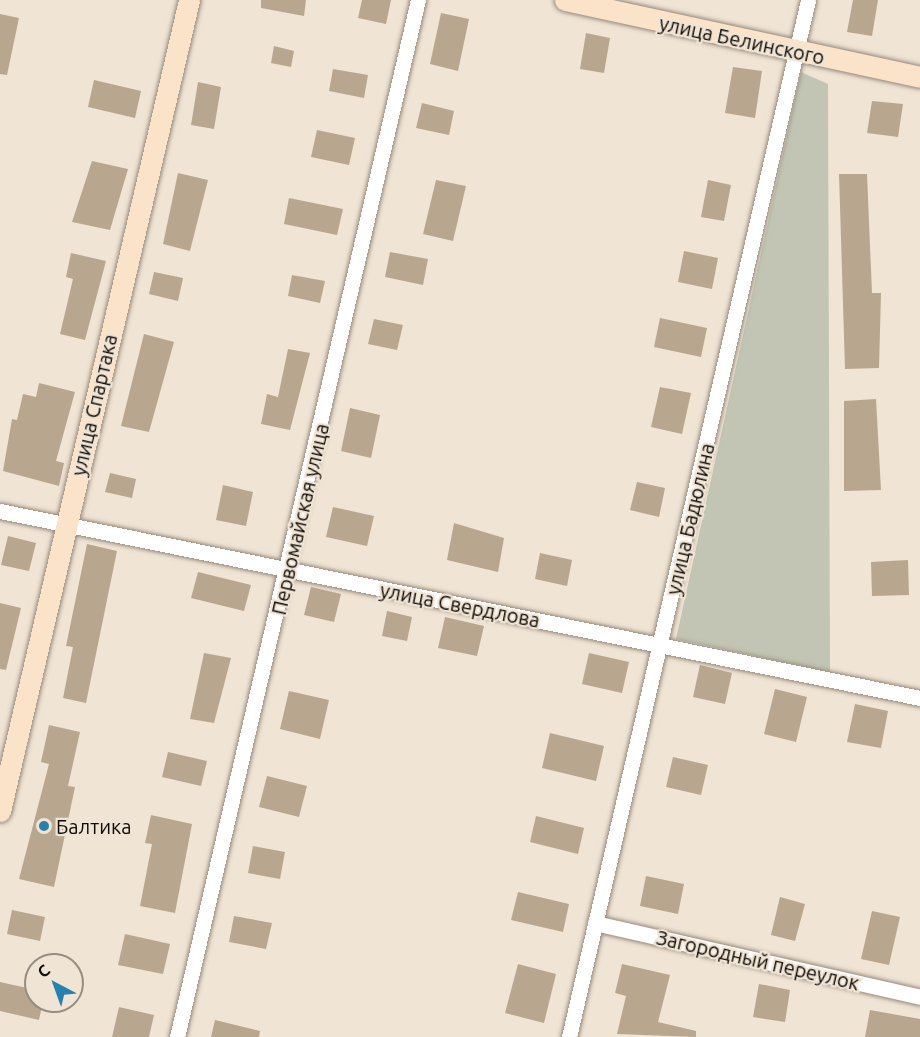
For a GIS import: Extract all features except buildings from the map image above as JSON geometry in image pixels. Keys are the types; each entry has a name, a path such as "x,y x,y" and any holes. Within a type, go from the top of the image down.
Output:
{"street":[{"name":"улица Спартака","path":"0,811 189,0"},
{"name":"Первомайская улица","path":"177,1037 288,570 418,0"},
{"name":"улица Белинского","path":"565,0 796,53 920,77"},
{"name":"улица Бадюлина","path":"569,1037 662,646 808,0"},
{"name":"улица Свердлова","path":"0,511 920,698"},
{"name":"Загородный переулок","path":"595,923 920,997"}],"green space":[{"path":"801,72 828,84 830,672 676,639"}],"place":[{"name":"Балтика","path":"44,826"}]}
